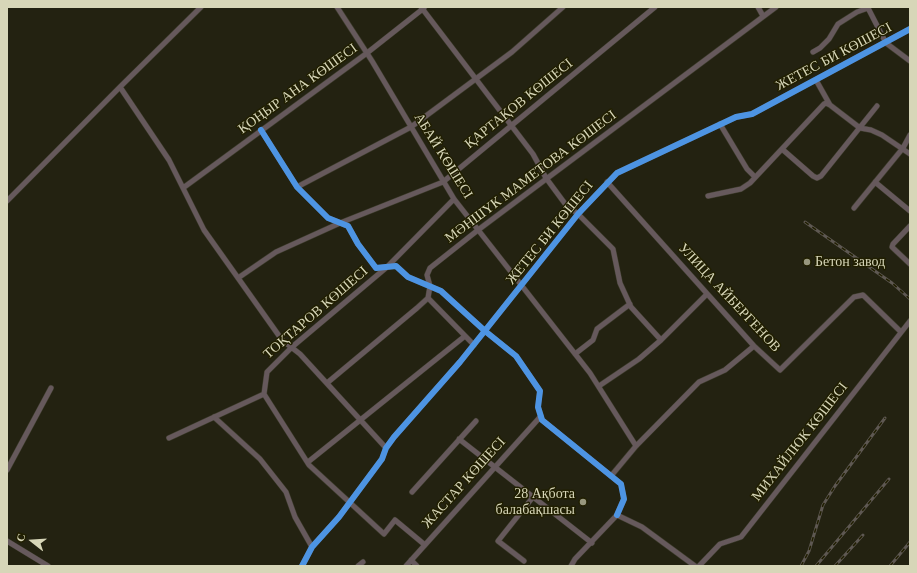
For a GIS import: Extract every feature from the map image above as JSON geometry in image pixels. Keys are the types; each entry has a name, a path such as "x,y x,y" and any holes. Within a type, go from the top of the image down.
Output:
{"street":[{"path":"7,202 201,7"},
{"name":"АБАЙ КӨШЕСІ","path":"337,7 454,199 590,373 636,446"},
{"path":"297,187 411,127 512,52 564,7"},
{"name":"ҚАРТАҚОВ КӨШЕСІ","path":"238,278 276,252 340,223 443,182 655,7"},
{"path":"758,7 763,16"},
{"name":"МӘНШҮК МАМЕТОВА КӨШЕСІ","path":"428,298 430,286 427,274 430,268 546,178 776,7"},
{"path":"813,52 830,39 838,24 867,7 886,42 910,60"},
{"path":"423,8 512,125 533,154 546,178 566,205 578,214 613,249 620,283 631,307 661,340"},
{"name":"ҚОҢЫР АНА КӨШЕСІ","path":"183,188 366,53 423,8"},
{"name":"ЖЕТЕС БИ КӨШЕСІ","path":"302,566 312,547 339,517 382,459 386,448 394,437 474,345 578,214 617,173 736,117 752,114 910,29"},
{"path":"816,80 830,105 860,128 871,130 882,135 910,154"},
{"path":"120,88 169,160 204,230 282,340 300,354 386,448"},
{"path":"708,196 741,189 750,183 824,104 830,105"},
{"path":"782,149 817,178 821,176 877,106"},
{"path":"720,124 747,169 755,177"},
{"path":"261,130 297,187 328,218 348,226 358,244 376,268 396,266 408,277 430,286 448,297 485,331 516,356 540,391 538,407 542,420 621,484 624,499 617,515 592,543 575,559 571,566"},
{"path":"854,208 903,148 910,135"},
{"name":"УЛИЦА АЙБЕРГЕНОВ","path":"607,182 754,346 780,370 854,297 863,295 901,332"},
{"path":"875,182 910,211"},
{"name":"ТОҚТАРОВ КӨШЕСІ","path":"264,394 267,372 292,347 387,267 454,199"},
{"path":"910,226 892,247 910,264"},
{"path":"599,386 639,359 661,340 707,294"},
{"path":"327,383 428,298 474,345"},
{"path":"575,354 593,340 597,329 630,304"},
{"name":"МИХАЙЛЮК КӨШЕСІ","path":"700,566 720,544 740,537 910,321"},
{"path":"308,462 465,336"},
{"path":"611,476 636,446 699,382 725,370 754,346"},
{"path":"7,470 51,388"},
{"path":"169,438 264,394 308,462 384,534 395,520 425,545"},
{"name":"ЖАСТАР КӨШЕСІ","path":"406,566 540,416"},
{"path":"214,417 260,459 286,492 295,517 312,547"},
{"path":"412,492 476,421"},
{"path":"459,439 592,543"},
{"path":"524,561 498,541 533,497"},
{"path":"617,515 642,527 695,566"},
{"path":"7,541 39,564 48,566"},
{"path":"411,560 417,566"},
{"path":"358,566 363,562"}],"railway":[{"path":"805,222 892,283 910,299"},
{"path":"801,566 809,551 823,505 835,486 885,418"},
{"path":"816,566 889,479"},
{"path":"835,566 863,535"},
{"path":"890,566 910,542"}],"cycle path":[{"path":"302,566 312,547 339,517 382,459 386,448 394,437 460,362 578,214 617,173 736,117 752,114 910,29"},
{"path":"261,130 297,187 328,218 348,226 358,244 376,268 396,266 408,277 441,291 485,331 516,356 540,391 538,407 542,420 621,484 624,499 617,515"}],"place":[{"name":"Бетон завод","path":"807,262"},
{"name":"28 Ақбота балабақшасы","path":"583,502"}]}
